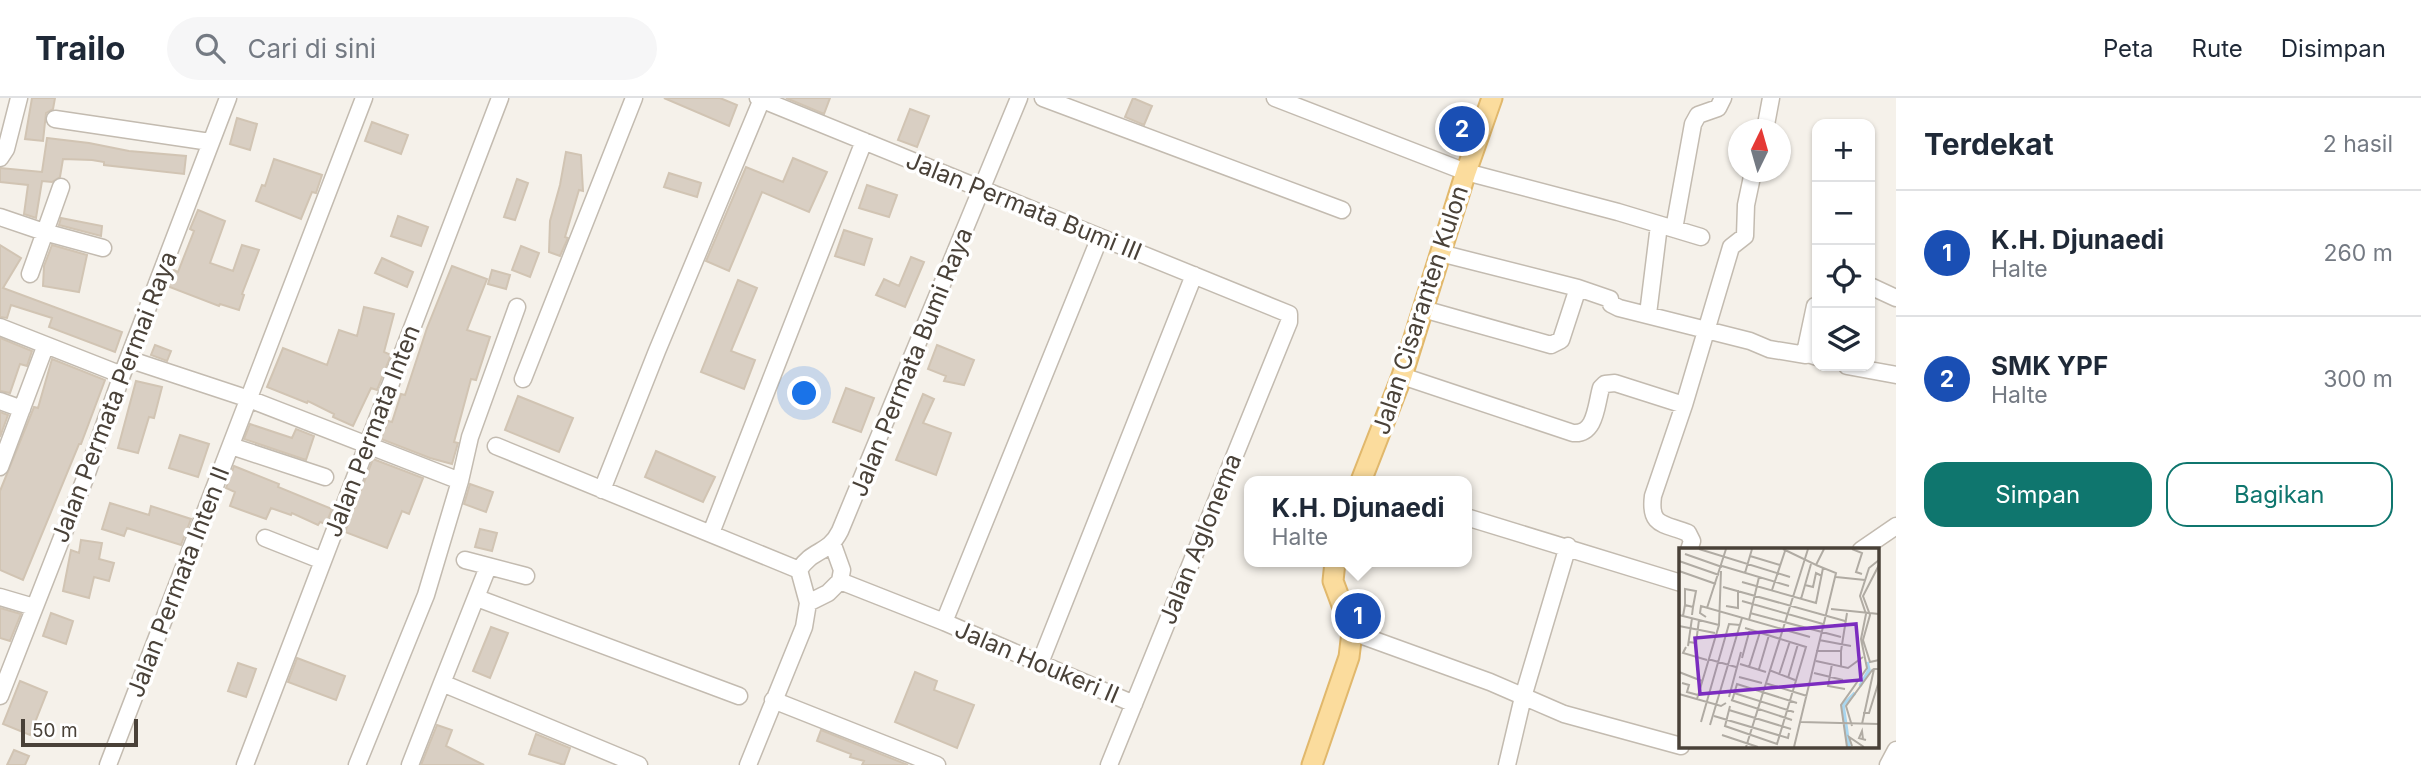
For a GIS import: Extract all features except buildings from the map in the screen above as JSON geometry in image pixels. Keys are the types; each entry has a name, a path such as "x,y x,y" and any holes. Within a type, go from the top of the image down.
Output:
{"main road":[{"name":"Jalan Cisaranten Kulon","path":"1363,476 1402,376 1492,98"},
{"path":"1312,765 1349,657 1352,632 1333,581 1334,567"}],"street":[{"path":"0,158 6,149 19,98"},
{"name":"Jalan Permata Permai Raya","path":"0,696 86,477 228,98"},
{"name":"Jalan Permata Inten II","path":"108,765 364,98"},
{"name":"Jalan Permata Inten","path":"245,765 500,98"},
{"path":"523,379 634,98"},
{"name":"Jalan Permata Bumi Raya","path":"834,545 879,442 1019,98"},
{"path":"1043,98 1342,210"},
{"path":"1275,98 1466,172 1701,236"},
{"path":"1648,314 1693,124 1698,116 1718,108 1723,98"},
{"path":"1767,119 1771,98"},
{"path":"603,490 760,99"},
{"name":"Jalan Permata Bumi III","path":"760,99 1289,314"},
{"path":"55,119 210,142"},
{"path":"711,533 864,141"},
{"path":"1690,548 1692,541 1688,533 1659,523 1653,516 1653,496 1684,405 1731,247 1745,236 1746,205 1752,182"},
{"path":"30,274 61,187"},
{"path":"0,216 44,232 103,248"},
{"name":"Jalan Houkeri II","path":"1100,237 944,622 1134,704"},
{"path":"1440,253 1578,288 1610,299 1611,304 1619,308 1750,341 1769,349 1812,356"},
{"path":"1040,663 1194,275"},
{"path":"1423,309 1551,345 1562,340 1578,288"},
{"path":"1875,288 1896,298"},
{"path":"357,765 426,595 460,481 470,437 517,307"},
{"name":"Jalan Aglonema","path":"1110,765 1289,322 1289,314"},
{"path":"1812,319 1805,350 1812,356"},
{"path":"0,327 122,375"},
{"path":"0,467 45,346"},
{"path":"128,359 249,399 460,481"},
{"path":"1874,371 1896,375"},
{"path":"1402,376 1582,434 1587,432 1591,425 1601,388 1605,384 1615,383 1684,405"},
{"path":"0,401 22,409"},
{"path":"231,446 326,477"},
{"path":"496,446 799,570"},
{"path":"1472,519 1679,581"},
{"path":"1864,548 1896,526"},
{"path":"265,538 323,561"},
{"path":"799,570 812,555 834,545 842,570 840,581 828,593 808,603"},
{"path":"1507,765 1523,697 1568,547"},
{"path":"465,560 526,576"},
{"path":"410,765 488,567"},
{"path":"748,765 804,627 808,603 799,570"},
{"path":"840,581 944,622"},
{"path":"0,597 34,607"},
{"path":"477,597 739,696"},
{"path":"1352,632 1594,723 1679,745"},
{"path":"442,683 639,765"},
{"path":"773,700 937,765"},
{"path":"1888,765 1896,750"}],"place":[{"name":"SMK YPF","path":"1462,129"},
{"name":"K.H. Djunaedi","path":"1358,616"}]}
